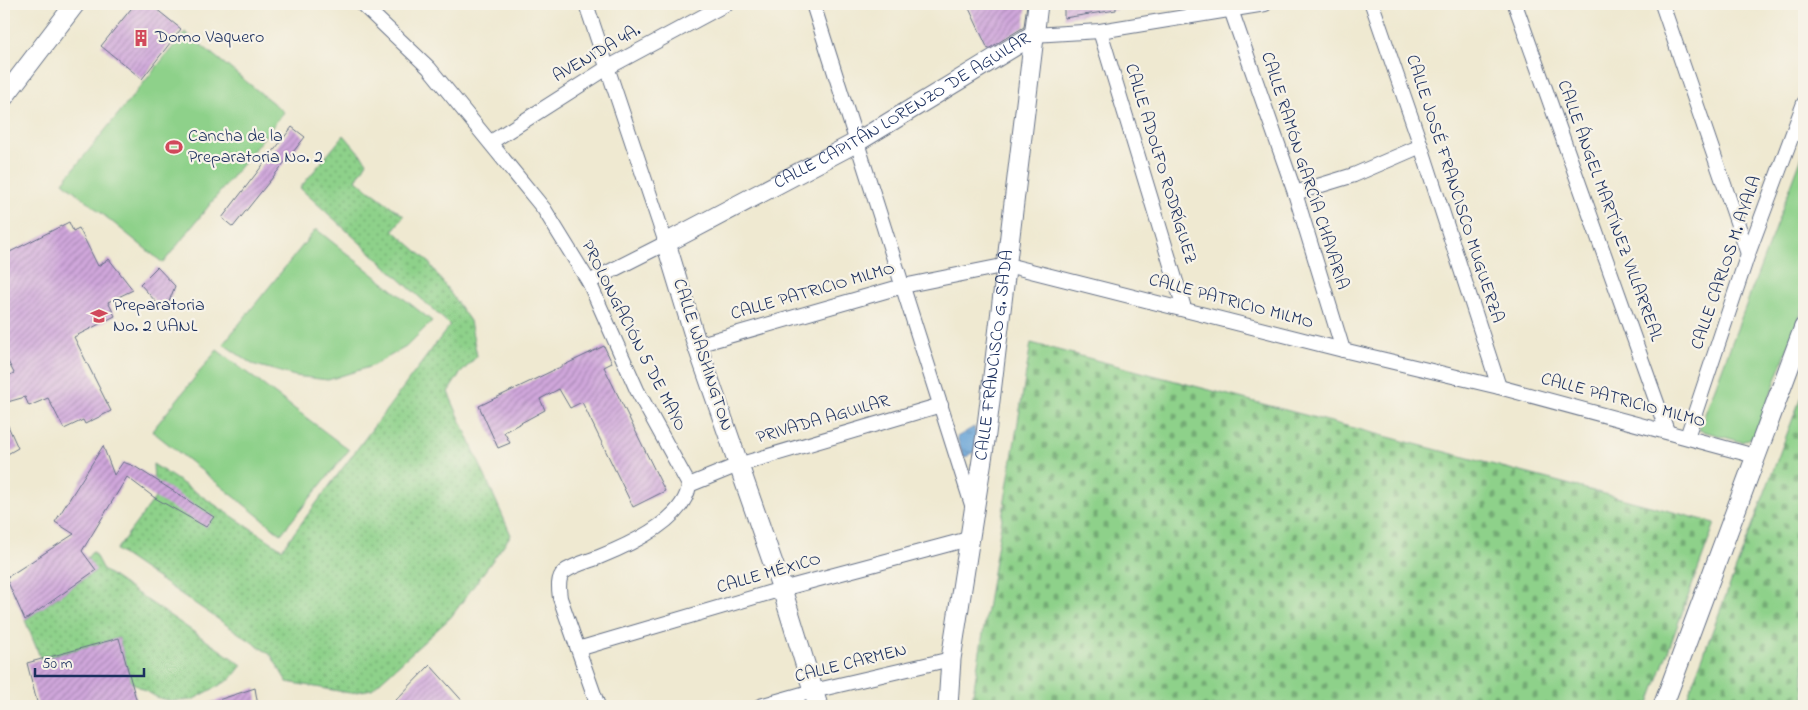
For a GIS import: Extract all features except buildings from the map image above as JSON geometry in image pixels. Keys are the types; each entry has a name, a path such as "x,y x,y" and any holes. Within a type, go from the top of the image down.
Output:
{"street":[{"path":"4,97 75,4"},
{"name":"PROLONGACIÓN 5 DE MAYO","path":"362,4 429,68 544,209 589,282 637,390 689,485"},
{"name":"CALLE WASHINGTON","path":"586,4 666,243 697,345 782,590 815,699"},
{"name":"AVENIDA 4A.","path":"491,142 607,68 726,4"},
{"path":"813,4 974,511"},
{"name":"CALLE FRANCISCO G. SADA","path":"948,706 951,659 972,538 974,511 986,434 1038,4"},
{"name":"CALLE CAPITÁN LORENZO DE AGUILAR","path":"589,282 857,142 1034,34 1100,31 1230,7 1265,4"},
{"name":"CALLE JOSÉ FRANCISCO MUGUERZA","path":"1372,4 1421,146 1499,387"},
{"name":"CALLE ÁNGEL MARTÍNEZ VILLARREAL","path":"1515,4 1667,431"},
{"path":"1662,4 1748,254"},
{"name":"CALLE RAMÓN GARCÍA CHAVARIA","path":"1230,7 1294,193 1343,350"},
{"name":"CALLE ADOLFO RODRÍGUEZ","path":"1100,31 1184,308"},
{"path":"1000,55 1019,66 1029,86"},
{"name":"CALLE CARLOS M. AYALA","path":"1687,437 1748,254 1804,103"},
{"path":"1294,193 1354,175 1421,146"},
{"name":"CALLE PATRICIO MILMO","path":"697,345 903,286 1006,264 1343,350 1499,387 1755,456"},
{"path":"1664,706 1804,327"},
{"name":"PRIVADA AGUILAR","path":"689,485 738,465 941,405"},
{"path":"598,706 560,598 559,583 561,576 572,568 622,548 666,521 680,506 688,493 689,485"},
{"name":"CALLE MÉXICO","path":"578,650 782,590 972,538"},
{"name":"CALLE CARMEN","path":"760,706 815,699 951,659"}],"green space":[{"name":"Cancha de la Preparatoria No. 2","path":"185,32 284,112 163,263 63,182"},
{"path":"344,135 367,162 356,180 404,216 393,230 427,260 470,321 477,356 459,375 448,392 511,535 451,617 372,689 350,693 287,682 271,655 116,550 155,498 153,464 282,549 450,325 300,188"},
{"path":"1804,151 1804,305 1755,436 1742,442 1699,430"},
{"path":"316,229 432,321 406,347 372,366 328,380 295,376 252,364 223,344"},
{"path":"1031,343 1715,523 1648,706 971,706"},
{"path":"217,350 349,450 281,534 152,431"},
{"path":"1804,389 1804,706 1684,706"},
{"path":"93,551 103,570 242,665 231,679 192,700 172,701 158,698 131,682 119,638 41,659 25,620 95,571 87,558"}],"water":[{"path":"974,427 978,450 964,458 957,437"}],"place":[{"name":"Domo Vaquero","path":"141,38"},
{"name":"Cancha de la Preparatoria No. 2","path":"174,147"},
{"name":"Preparatoria No. 2 UANL","path":"99,316"}]}
